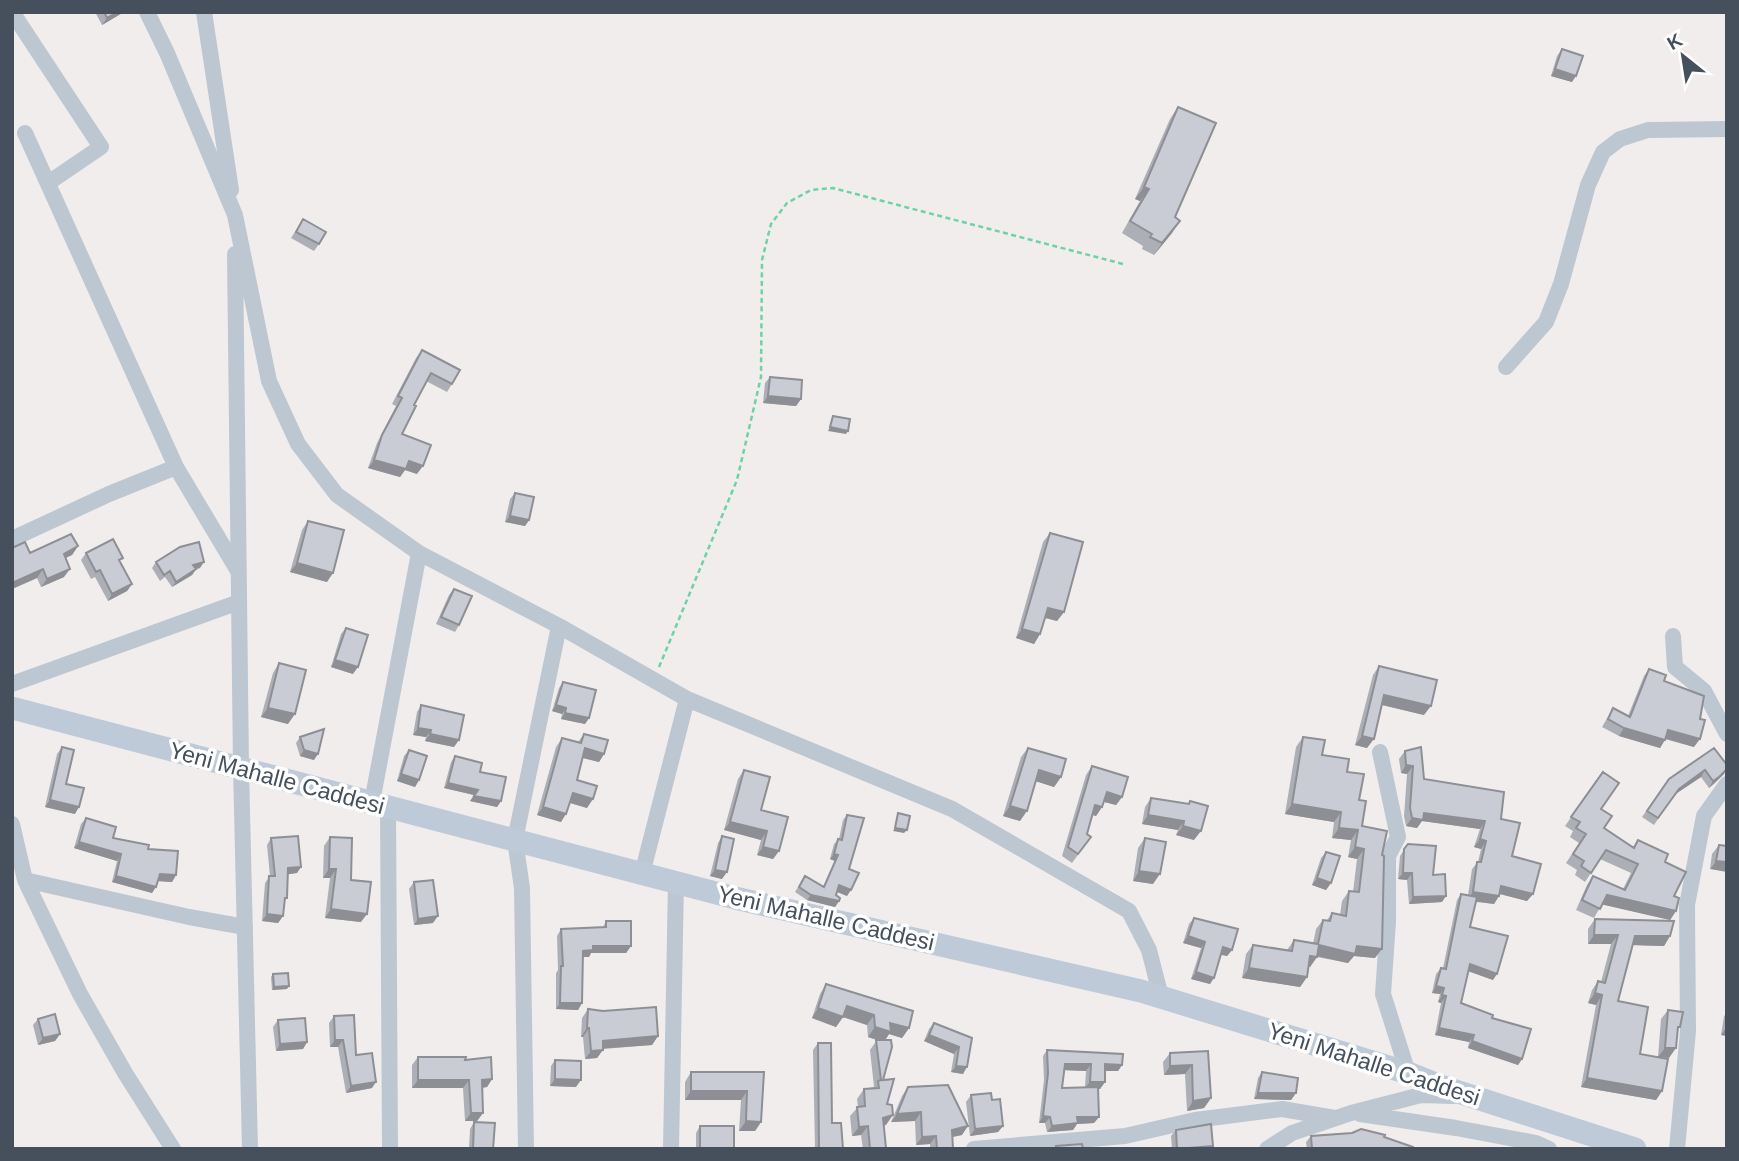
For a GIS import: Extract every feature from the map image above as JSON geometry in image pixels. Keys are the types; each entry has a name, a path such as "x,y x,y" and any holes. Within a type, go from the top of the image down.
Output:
{"street":[{"path":"12,12 101,147 48,183"},
{"path":"147,12 235,215 239,602 250,1149"},
{"path":"204,12 235,215 269,381 298,444 337,495 419,553 559,626 687,699 952,809 1129,911 1149,950 1161,997"},
{"path":"1506,368 1546,322 1561,284 1588,185 1604,152 1620,139 1647,130 1727,128"},
{"path":"25,133 176,467 239,572"},
{"path":"12,539 108,494 176,467"},
{"path":"390,1149 380,805 419,553"},
{"path":"12,684 239,602"},
{"path":"527,1149 522,888 515,840 559,626"},
{"path":"1673,636 1675,667 1704,691 1727,734"},
{"path":"642,874 687,699"},
{"name":"Yeni Mahalle Caddesi","path":"12,708 676,883 1161,997 1408,1073 1634,1149"},
{"path":"1380,752 1398,837 1388,856 1388,922 1383,994 1408,1073"},
{"path":"1677,1149 1688,1031 1687,905 1704,816 1727,784"},
{"path":"12,824 25,880 80,994 173,1149"},
{"path":"25,880 245,927"},
{"path":"671,1149 676,883"},
{"path":"1267,1149 1292,1133 1343,1115 1422,1095 1475,1097"},
{"path":"974,1149 1125,1136 1195,1121 1282,1109 1456,1128 1536,1143 1549,1149"}],"path":[{"path":"654,680 737,480 761,377 762,260 771,224 787,203 811,190 833,188 1123,264"}],"building":[{"path":"104,12 118,12 107,18"},
{"path":"1562,49 1583,56 1576,76 1555,69"},
{"path":"1178,107 1216,123 1175,217 1180,221 1162,243 1130,221 1149,189 1144,187"},
{"path":"303,219 326,232 319,244 296,232"},
{"path":"422,350 460,370 452,384 431,373 402,434 431,445 423,466 409,461 406,469 374,460 382,435 402,398 398,396"},
{"path":"770,377 802,380 801,399 768,396"},
{"path":"833,416 850,419 848,431 830,427"},
{"path":"515,493 534,497 529,520 510,516"},
{"path":"308,521 344,530 333,573 297,563"},
{"path":"1050,533 1083,542 1064,612 1048,608 1040,634 1022,629"},
{"path":"71,534 78,546 64,554 70,569 47,579 43,569 12,583 12,548 25,542 30,553"},
{"path":"113,539 123,558 119,560 132,584 112,594 100,570 96,572 86,553"},
{"path":"199,542 204,562 193,565 196,569 176,582 170,571 164,575 156,562 180,547"},
{"path":"454,589 472,596 459,625 441,617"},
{"path":"346,628 368,635 358,667 335,660"},
{"path":"279,663 306,670 295,714 268,708"},
{"path":"1379,666 1437,680 1431,706 1384,695 1374,739 1362,736"},
{"path":"1649,669 1666,675 1664,681 1704,696 1700,719 1705,720 1700,739 1668,730 1665,740 1624,728 1608,719 1613,708 1630,717"},
{"path":"563,682 596,690 589,718 565,713 566,708 556,705"},
{"path":"421,705 464,715 459,740 430,734 431,730 418,728"},
{"path":"324,729 318,754 304,750 300,737"},
{"path":"584,734 608,740 604,754 585,748 577,780 597,786 593,799 573,793 566,814 543,807 562,738 581,743"},
{"path":"1303,737 1325,740 1322,755 1349,759 1347,772 1364,774 1359,800 1366,801 1362,826 1387,831 1382,855 1382,949 1357,946 1355,954 1319,945 1317,957 1310,956 1307,977 1249,968 1253,945 1292,951 1294,940 1318,944 1323,920 1330,921 1332,913 1346,916 1349,891 1359,892 1364,849 1355,847 1358,830 1339,828 1341,812 1292,804"},
{"path":"62,747 74,750 66,784 84,788 79,807 50,800"},
{"path":"1421,747 1424,779 1504,792 1501,819 1520,823 1512,856 1541,864 1533,894 1501,886 1499,896 1473,892 1477,862 1481,862 1486,841 1480,839 1485,821 1424,813 1423,820 1412,818 1410,808 1413,766 1406,765 1405,751"},
{"path":"1028,748 1066,759 1061,777 1039,770 1027,811 1010,806"},
{"path":"1714,748 1727,765 1727,769 1719,777 1713,781 1705,770 1679,789 1658,818 1647,811 1669,779"},
{"path":"409,750 427,756 419,780 401,774"},
{"path":"455,756 482,763 480,772 506,777 501,801 474,796 478,790 448,783"},
{"path":"1092,766 1128,777 1122,797 1107,792 1102,807 1095,805 1087,834 1091,837 1078,854 1068,847"},
{"path":"744,770 770,777 761,810 788,817 779,851 763,847 767,831 730,822"},
{"path":"1603,772 1619,783 1601,809 1612,816 1604,828 1634,848 1638,840 1668,854 1665,862 1686,872 1674,896 1679,898 1676,911 1607,895 1600,909 1582,900 1593,876 1625,890 1638,864 1606,850 1591,873 1581,866 1584,861 1573,854 1586,834 1576,828 1580,822 1571,817"},
{"path":"1151,798 1189,804 1190,801 1208,806 1201,831 1183,826 1184,821 1148,815"},
{"path":"898,813 910,816 907,830 895,828"},
{"path":"847,815 864,818 849,869 859,873 851,890 839,885 836,895 840,898 839,901 811,895 799,887 805,876 824,887 838,855 834,854 838,839 842,840"},
{"path":"86,818 116,827 113,838 149,845 148,849 178,851 176,875 160,874 156,887 116,876 121,854 79,842"},
{"path":"298,836 301,867 288,868 287,898 283,916 267,914 269,876 275,876 271,838"},
{"path":"722,836 734,839 727,872 715,870"},
{"path":"330,837 352,838 351,880 371,882 367,914 331,909 336,869 329,869"},
{"path":"1145,838 1166,842 1160,874 1139,871"},
{"path":"1408,844 1436,846 1433,875 1445,874 1446,896 1413,897 1412,873 1403,873 1404,849"},
{"path":"1719,845 1727,846 1727,862 1716,861"},
{"path":"1326,852 1340,856 1331,883 1317,878"},
{"path":"433,880 438,916 418,919 414,882"},
{"path":"1461,894 1477,897 1470,927 1508,936 1497,974 1470,964 1461,1003 1493,1015 1492,1018 1531,1029 1522,1059 1472,1041 1474,1035 1439,1028 1446,996 1442,995 1444,988 1436,986 1441,968 1446,969"},
{"path":"1194,918 1238,929 1232,950 1223,947 1214,978 1196,972 1205,942 1188,936"},
{"path":"1595,919 1674,921 1670,936 1635,936 1618,1001 1648,1007 1640,1054 1668,1059 1662,1091 1587,1078 1602,995 1595,993 1598,981 1605,983 1618,935 1594,935"},
{"path":"606,921 631,921 631,946 593,946 593,950 583,951 582,1003 560,1003 563,966 561,929 606,927"},
{"path":"288,973 289,986 274,987 273,974"},
{"path":"826,984 913,1011 909,1028 890,1023 891,1032 875,1027 874,1015 847,1006 843,1017 818,1008"},
{"path":"656,1007 658,1036 603,1041 603,1050 591,1051 587,1028 588,1009 603,1011"},
{"path":"1668,1010 1683,1012 1676,1048 1665,1048"},
{"path":"55,1014 60,1034 43,1038 38,1019"},
{"path":"354,1015 356,1055 372,1053 376,1082 351,1086 343,1040 335,1040 334,1016"},
{"path":"305,1018 307,1042 280,1044 278,1020"},
{"path":"934,1023 972,1038 967,1067 956,1066 959,1047 929,1035"},
{"path":"876,1040 891,1040 892,1047 883,1080 894,1079 887,1104 892,1105 893,1115 883,1118 886,1148 870,1149 868,1126 859,1127 857,1107 865,1106 864,1089 879,1088 878,1081 881,1080"},
{"path":"818,1043 831,1043 832,1123 841,1123 843,1149 819,1149"},
{"path":"1047,1050 1123,1054 1122,1065 1105,1064 1105,1082 1090,1082 1091,1064 1065,1064 1062,1088 1098,1087 1099,1117 1077,1117 1078,1123 1052,1126 1050,1117 1043,1116 1048,1073"},
{"path":"1208,1051 1211,1098 1193,1101 1192,1065 1170,1066 1170,1053"},
{"path":"418,1057 466,1057 465,1060 491,1057 492,1079 482,1080 483,1113 471,1113 469,1080 418,1080"},
{"path":"555,1060 581,1061 581,1080 555,1079"},
{"path":"691,1072 764,1072 761,1122 746,1121 747,1091 691,1091"},
{"path":"1262,1072 1298,1078 1296,1093 1258,1093"},
{"path":"948,1085 968,1126 952,1130 953,1149 937,1149 936,1136 922,1137 921,1112 897,1114 908,1087"},
{"path":"991,1093 992,1100 1000,1099 1003,1126 975,1129 971,1095"},
{"path":"474,1122 495,1123 493,1149 473,1148"},
{"path":"1211,1124 1213,1146 1177,1149 1176,1130"},
{"path":"700,1126 734,1126 734,1149 700,1149"},
{"path":"1361,1129 1385,1135 1384,1137 1413,1149 1312,1149 1311,1136 1352,1133"},
{"path":"1082,1144 1083,1149 1056,1149 1056,1146"}]}
